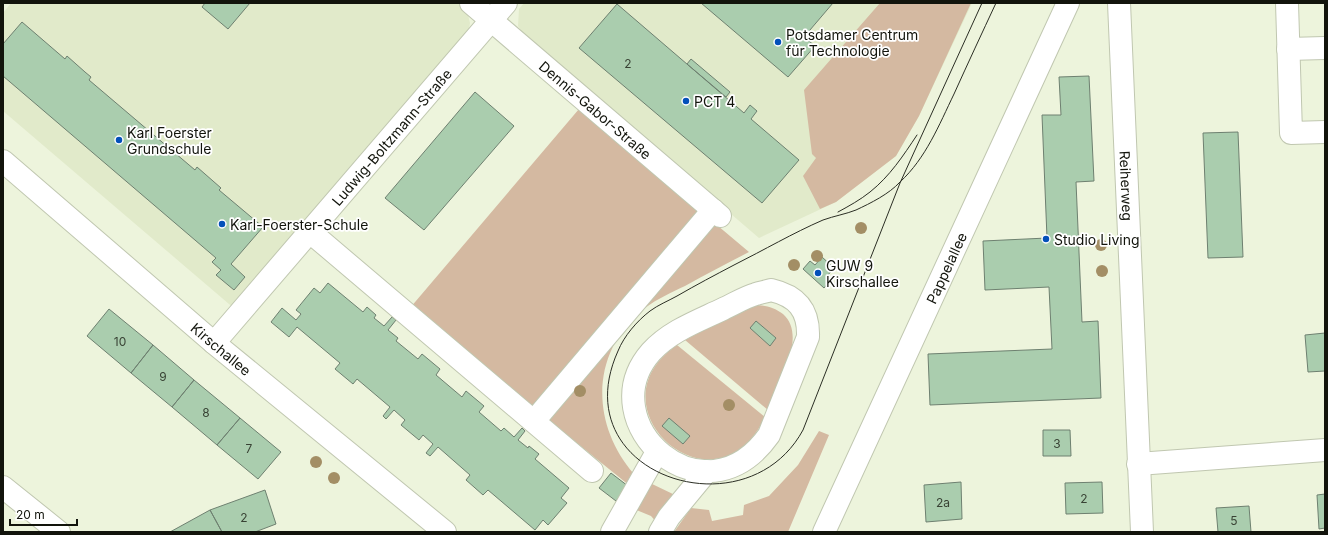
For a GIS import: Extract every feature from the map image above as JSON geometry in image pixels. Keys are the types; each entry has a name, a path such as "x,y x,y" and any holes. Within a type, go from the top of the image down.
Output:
{"street":[{"name":"Dennis-Gabor-Straße","path":"471,3 717,213 534,421"},
{"name":"Ludwig-Boltzmann-Straße","path":"214,343 506,3"},
{"name":"Pappelallee","path":"824,532 1068,3"},
{"name":"Reiherweg","path":"1119,3 1142,532"},
{"path":"1287,3 1291,133 1325,132"},
{"path":"1288,49 1325,48"},
{"name":"Kirschallee","path":"3,161 214,343 433,528"},
{"path":"309,231 592,471"},
{"path":"771,290 787,295 803,309 807,318 808,337 774,426 763,444 750,457 729,467 707,471 685,468 657,452 642,431 637,418 634,399 636,379 650,353 675,332 756,294 771,290"},
{"path":"1138,464 1325,450"},
{"path":"612,532 657,452"},
{"path":"660,532 673,512 707,471"},
{"path":"3,487 58,532"}],"shaded area":[{"name":"Karl-Foerster-Schule","path":"11,3 458,3 468,15 470,23 468,35 236,310 3,111 3,13"},
{"name":"Potsdamer Centrum für Technologie","path":"524,3 972,3 919,116 896,156 836,202 759,238 527,39 518,26 519,9"},
{"path":"880,3 971,3 919,116 896,156 836,202 820,209 803,176 816,158 812,154 804,90"},
{"path":"579,109 749,252 645,308 627,325 614,345 606,366 602,388 604,410 609,433 620,454 634,474 630,486 410,308"},
{"path":"754,305 769,307 783,314 790,323 793,335 789,361 768,410 685,340"},
{"path":"677,345 765,417 743,447 718,459 692,457 668,444 652,423 645,397 653,370"},
{"path":"819,431 829,435 788,532 674,532 691,508 709,510 712,521 743,515 744,505 769,496 798,465"},
{"path":"650,483 675,495 658,524 651,516 634,509"}],"building":[{"path":"205,3 250,3 228,29 202,7"},
{"name":"Potsdamer Centrum für Technologie","path":"701,3 833,3 804,37 815,46 788,77"},
{"name":"PCT 4","path":"617,4 744,113 750,105 757,111 751,119 799,160 762,203 579,48"},
{"name":"Karl Foerster Grundschule","path":"22,22 65,59 67,56 91,77 89,80 195,170 197,167 221,188 219,190 263,227 231,264 245,277 234,290 216,275 221,270 212,262 216,258 3,76 3,44"},
{"path":"691,59 730,92 726,97 687,64"},
{"name":"Studio Living","path":"1089,76 1094,181 1076,182 1082,322 1098,321 1101,398 930,405 928,354 1052,349 1049,287 985,290 983,241 1047,238 1042,115 1061,115 1059,77"},
{"path":"475,92 514,126 424,230 385,198"},
{"path":"1238,132 1243,257 1208,258 1203,133"},
{"name":"GUW 9 Kirschallee","path":"822,257 834,268 827,276 831,280 824,288 803,269 810,261 815,265"},
{"path":"328,283 363,312 367,307 376,315 374,318 384,326 392,317 396,320 388,330 398,338 396,341 418,359 422,354 440,369 436,375 462,397 466,391 484,406 479,412 501,431 504,428 514,437 522,428 525,431 518,440 539,454 535,459 569,488 561,498 567,503 548,525 543,520 535,530 488,490 483,495 466,480 470,475 438,447 430,456 426,453 433,444 423,435 419,440 401,425 405,420 394,410 386,419 383,416 390,407 357,379 353,384 335,369 340,363 297,327 289,337 271,322 282,308 296,320 301,314 296,310 314,288 320,293"},
{"path":"109,309 153,345 131,373 87,336"},
{"path":"756,321 776,338 770,346 750,328"},
{"path":"1325,333 1325,371 1308,372 1305,335"},
{"path":"153,345 194,380 172,407 131,373"},
{"path":"194,380 240,418 217,445 172,407"},
{"path":"240,418 281,452 258,479 217,445"},
{"path":"669,418 690,436 683,444 662,426"},
{"path":"1043,430 1070,430 1071,456 1043,456"},
{"path":"611,473 628,486 616,501 599,488"},
{"path":"961,482 962,519 926,522 924,485"},
{"path":"1102,482 1103,513 1066,514 1065,483"},
{"path":"265,490 276,524 255,532 222,532 210,510"},
{"path":"1325,494 1325,528 1319,529 1317,495"},
{"path":"1249,506 1251,532 1218,532 1216,508"},
{"path":"210,510 222,532 170,532"}],"tram line":[{"path":"982,3 900,183 803,430 776,462 742,479 705,484 668,476 637,458 615,430 608,394 618,351 631,329 640,319 653,309 706,280 812,225 862,207 880,198 896,186 900,182 909,173 925,152 954,94 996,3"},
{"path":"838,212 862,198 877,186 907,151 917,135"}],"place":[{"name":"Potsdamer Centrum für Technologie","path":"778,42"},
{"name":"PCT 4","path":"686,101"},
{"name":"Karl Foerster Grundschule","path":"119,140"},
{"name":"Karl-Foerster-Schule","path":"222,224"},
{"name":"Studio Living","path":"1046,239"},
{"name":"GUW 9 Kirschallee","path":"818,273"}]}
